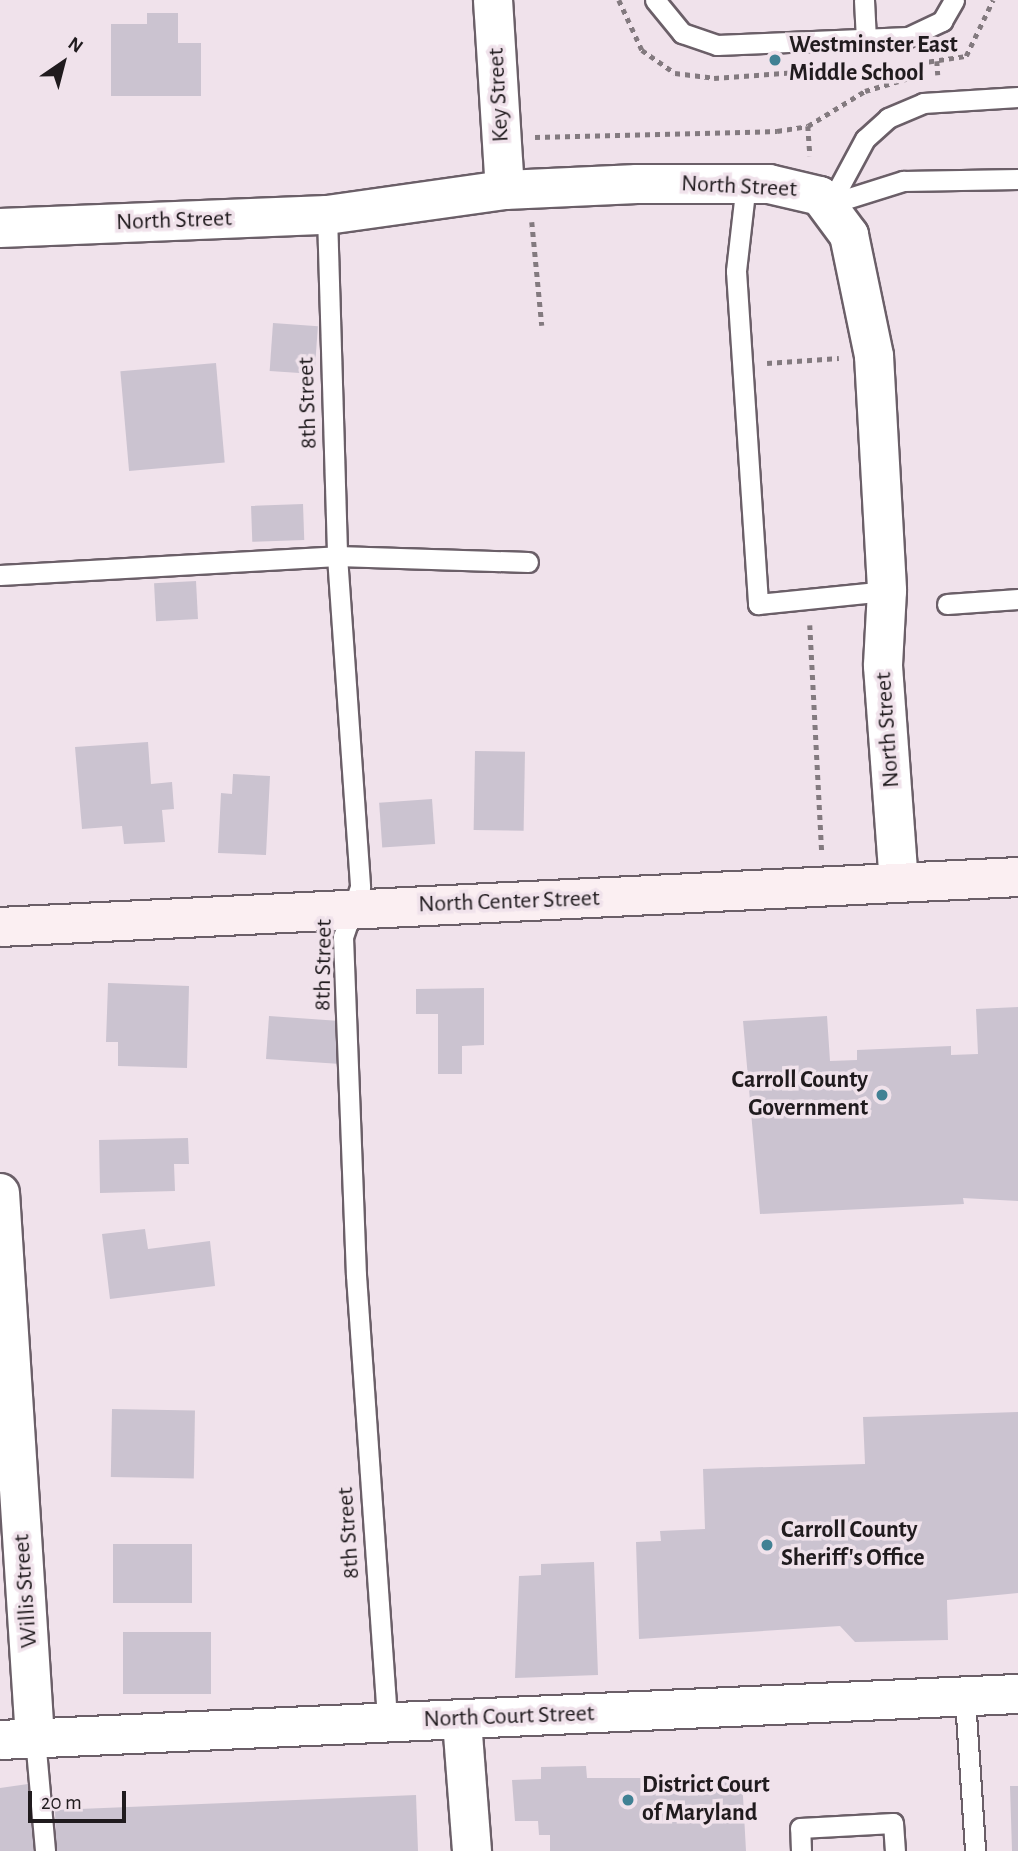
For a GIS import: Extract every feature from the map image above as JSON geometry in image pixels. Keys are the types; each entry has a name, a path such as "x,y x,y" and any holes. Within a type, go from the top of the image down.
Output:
{"street":[{"name":"Key Street","path":"494,0 518,200"},
{"name":"North Street","path":"0,228 327,215 746,183 807,190 830,204 849,234 874,356 887,591 883,667 899,882"},
{"name":"North Center Street","path":"0,927 1018,877"},
{"name":"Willis Street","path":"0,1193 18,1739"},
{"name":"North Court Street","path":"18,1739 387,1719 461,1721 965,1699 1018,1694"},
{"path":"461,1721 472,1851"}],"lane":[{"path":"655,0 682,33 717,45 866,40 928,31 954,0"},
{"path":"864,0 866,40"},
{"path":"830,204 865,139 888,118 923,103 1018,97"},
{"path":"830,204 903,181 1018,179"},
{"path":"746,183 736,271 758,604 887,591"},
{"name":"8th Street","path":"327,215 337,556 360,887 349,909 344,937 356,1275 387,1719"},
{"path":"0,575 337,556 528,562"},
{"path":"947,604 1018,598"},
{"path":"965,1699 975,1851"},
{"path":"18,1739 45,1851"},
{"path":"801,1851 800,1828 893,1823 895,1851"}],"path":[{"path":"937,61 938,75"},
{"path":"532,137 808,126 865,91 946,75"},
{"path":"808,126 810,166"},
{"path":"518,200 542,326"},
{"path":"742,365 831,358"},
{"path":"808,600 822,851 816,863"}],"building":[{"path":"147,13 178,13 178,43 201,43 201,96 111,96 111,24 147,24"},
{"path":"273,323 318,326 315,374 270,371"},
{"path":"216,363 225,463 129,471 120,371"},
{"path":"303,504 304,540 252,542 251,506"},
{"path":"196,581 198,619 156,621 154,583"},
{"path":"148,742 151,784 172,782 174,809 162,810 165,842 124,844 122,826 82,829 75,747"},
{"path":"475,751 525,752 524,831 474,830"},
{"path":"233,774 270,776 266,855 218,853 221,793 232,794"},
{"path":"432,799 435,844 382,848 379,803"},
{"path":"108,983 189,986 187,1068 118,1066 118,1042 106,1042"},
{"path":"484,988 484,1045 462,1046 462,1074 438,1074 438,1014 416,1014 416,989"},
{"name":"Carroll County Government","path":"1018,1007 1018,1201 963,1198 964,1204 760,1214 743,1021 827,1016 830,1061 857,1060 857,1050 951,1046 951,1055 978,1054 976,1009"},
{"path":"269,1016 340,1021 337,1064 266,1059"},
{"path":"188,1138 189,1164 174,1164 175,1191 100,1193 99,1140"},
{"path":"145,1229 148,1249 210,1241 215,1286 110,1299 102,1234"},
{"path":"112,1409 195,1410 194,1478 111,1477"},
{"path":"1018,1412 1018,1593 947,1600 948,1640 855,1642 840,1626 639,1639 636,1542 661,1541 660,1531 705,1529 703,1469 865,1464 863,1417"},
{"path":"113,1544 192,1544 192,1603 113,1603"},
{"path":"594,1562 598,1675 515,1678 519,1576 541,1575 541,1564"},
{"path":"123,1632 211,1632 211,1694 123,1694"},
{"name":"District Court of Maryland","path":"586,1766 587,1778 742,1778 746,1851 550,1851 550,1835 539,1835 538,1821 515,1821 512,1780 541,1779 541,1767"},
{"path":"28,1784 37,1851 0,1851 0,1788"},
{"path":"1010,1786 1018,1786 1018,1851 1012,1851"},
{"path":"416,1795 418,1851 56,1851 55,1810"}],"place":[{"name":"Westminster East Middle School","path":"775,60"},
{"name":"Carroll County Government","path":"882,1095"},
{"name":"Carroll County Sheriff's Office","path":"767,1545"},
{"name":"District Court of Maryland","path":"628,1800"}]}
